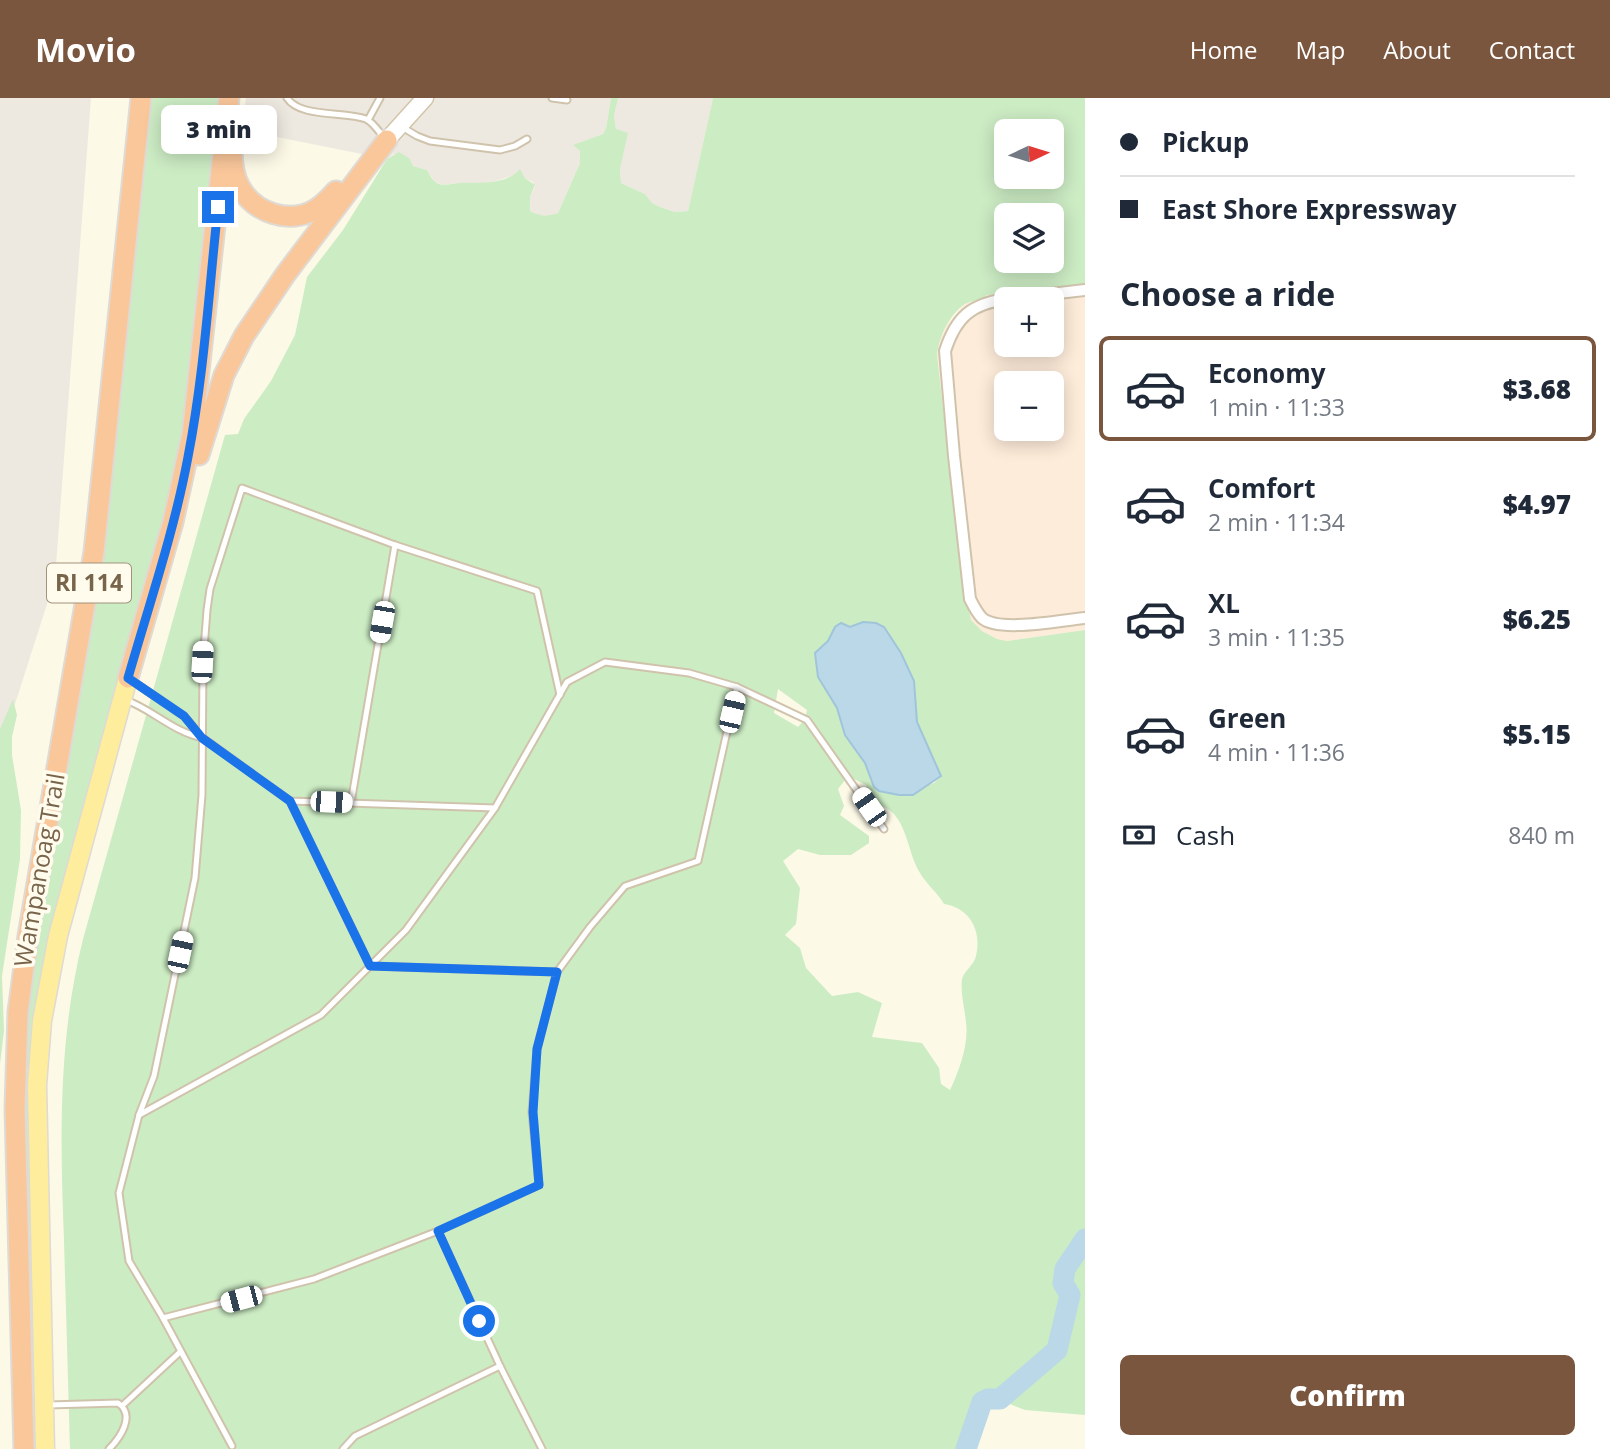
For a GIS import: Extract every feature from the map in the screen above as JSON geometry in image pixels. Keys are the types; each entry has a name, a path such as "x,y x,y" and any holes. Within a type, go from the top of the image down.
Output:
{"highway":[{"path":"112,378 113,262 130,98"},
{"name":"RI 114","path":"112,378 141,98"},
{"path":"230,98 232,155 236,179 252,202 274,215 295,217 315,210 393,133"},
{"path":"162,561 184,478 195,414 230,98"},
{"name":"RI 114","path":"162,561 188,489 220,385 233,356 285,275 393,133"},
{"name":"Wampanoag Trail","path":"24,1449 15,1109 18,1012 27,936 91,574 112,378"},
{"name":"Wampanoag Trail","path":"128,678 162,561"}],"main road":[{"name":"RI 114","path":"393,133 425,98"},
{"name":"Wampanoag Trail","path":"46,1449 37,1117 40,1042 58,936 128,678"}],"street":[{"path":"1064,292 1085,290"},
{"path":"994,301 967,312 954,329 945,351 970,599 982,618 994,624 1085,618"}],"lane":[{"path":"287,98 292,106 368,120 393,133 430,141 500,150 527,139"},
{"path":"368,120 380,98"},
{"path":"552,98 567,100"},
{"path":"232,1446 129,1261 119,1193 139,1115 154,1076 195,878 202,795 202,662 210,589 242,488 395,545 537,591 559,695"},
{"path":"351,803 395,545"},
{"path":"139,1115 321,1015 406,930 495,808 567,682 605,662 689,673 737,687 807,720 884,829"},
{"path":"128,678 184,716 202,738 290,801 370,966"},
{"path":"163,1318 314,1279 438,1231 539,1185 533,1112 537,1049 557,972 590,926 625,886 698,860 737,687"},
{"path":"123,699 142,707 181,732 202,738"},
{"path":"290,801 495,808"},
{"path":"370,966 557,972"},
{"path":"438,1231 500,1366 542,1449"},
{"path":"122,1405 180,1352"},
{"path":"343,1449 355,1436 500,1366"},
{"path":"44,1405 118,1402 126,1409 125,1428 108,1449"}],"shaded area":[{"path":"0,98 91,98 55,579 0,751"},
{"path":"246,98 611,98 603,134 574,145 580,151 580,163 558,213 551,216 530,211 530,197 535,187 520,170 515,175 486,184 444,185 435,182 427,170 413,166 394,154 387,159 242,130"},
{"path":"617,98 713,98 688,211 675,212 660,207 652,203 645,194 621,183 620,169 627,134 616,130 614,115"},
{"path":"1085,285 1085,630 1007,641 982,631 971,620 961,567 937,355 939,342 947,325 967,303 983,299 987,295 994,294 994,357 1064,357 1064,287"}],"green space":[{"path":"149,98 221,98 192,383 175,485 48,940 35,1006 29,1069 22,1069 25,1023"},
{"path":"611,98 618,98 614,115 616,129 628,133 620,169 621,183 645,194 652,203 675,212 688,211 713,98 1085,98 1085,285 994,287 994,294 965,304 954,314 940,341 937,355 961,567 971,620 982,631 1007,641 1085,630 1085,1415 1025,1410 992,1397 958,1449 70,1449 62,1126 69,1014 83,939 225,435 238,434 244,419 271,381 295,335 307,277 343,230 387,159 399,152 409,158 413,166 427,170 434,181 443,185 500,181 520,169 525,178 535,185 530,197 530,211 551,215 558,213 580,163 580,151 573,145 603,134","holes":["863,622 876,623 891,637 901,653 913,681 917,722 941,776 934,783 899,795 879,791 859,751 845,735 837,708 818,677 816,653 850,627","778,689 807,710 805,719 798,727 774,713","848,776 866,785 874,804 885,807 900,822 923,877 944,904 961,910 967,916 975,930 976,956 962,979 967,1031 965,1048 950,1090 941,1084 939,1068 922,1043 872,1037 882,1003 858,992 832,996 806,968 800,948 785,935 796,924 800,888 783,861 798,849 820,855 851,855 869,843 869,836 840,815 844,806 838,789"]},
{"path":"13,699 17,715 12,737 12,755 21,810 20,859 2,976 4,1031 0,1064 0,729"},
{"path":"29,1073 30,1231 25,1231 22,1074"},
{"path":"25,1235 30,1235 35,1393 30,1393"}],"water":[{"path":"863,622 884,627 901,653 914,681 917,722 941,776 913,795 879,791 874,787 865,763 845,735 837,708 818,677 815,653 828,641 835,627 841,623 850,627"}],"waterway":[{"path":"966,1449 982,1402 1000,1399 1057,1350 1070,1295 1063,1283 1065,1269 1085,1239"}],"route":[{"path":"218,207 201,371 188,457 173,522 128,678 184,716 202,738 290,801 370,966 557,972 537,1049 533,1112 539,1185 438,1231 479,1321"}]}
